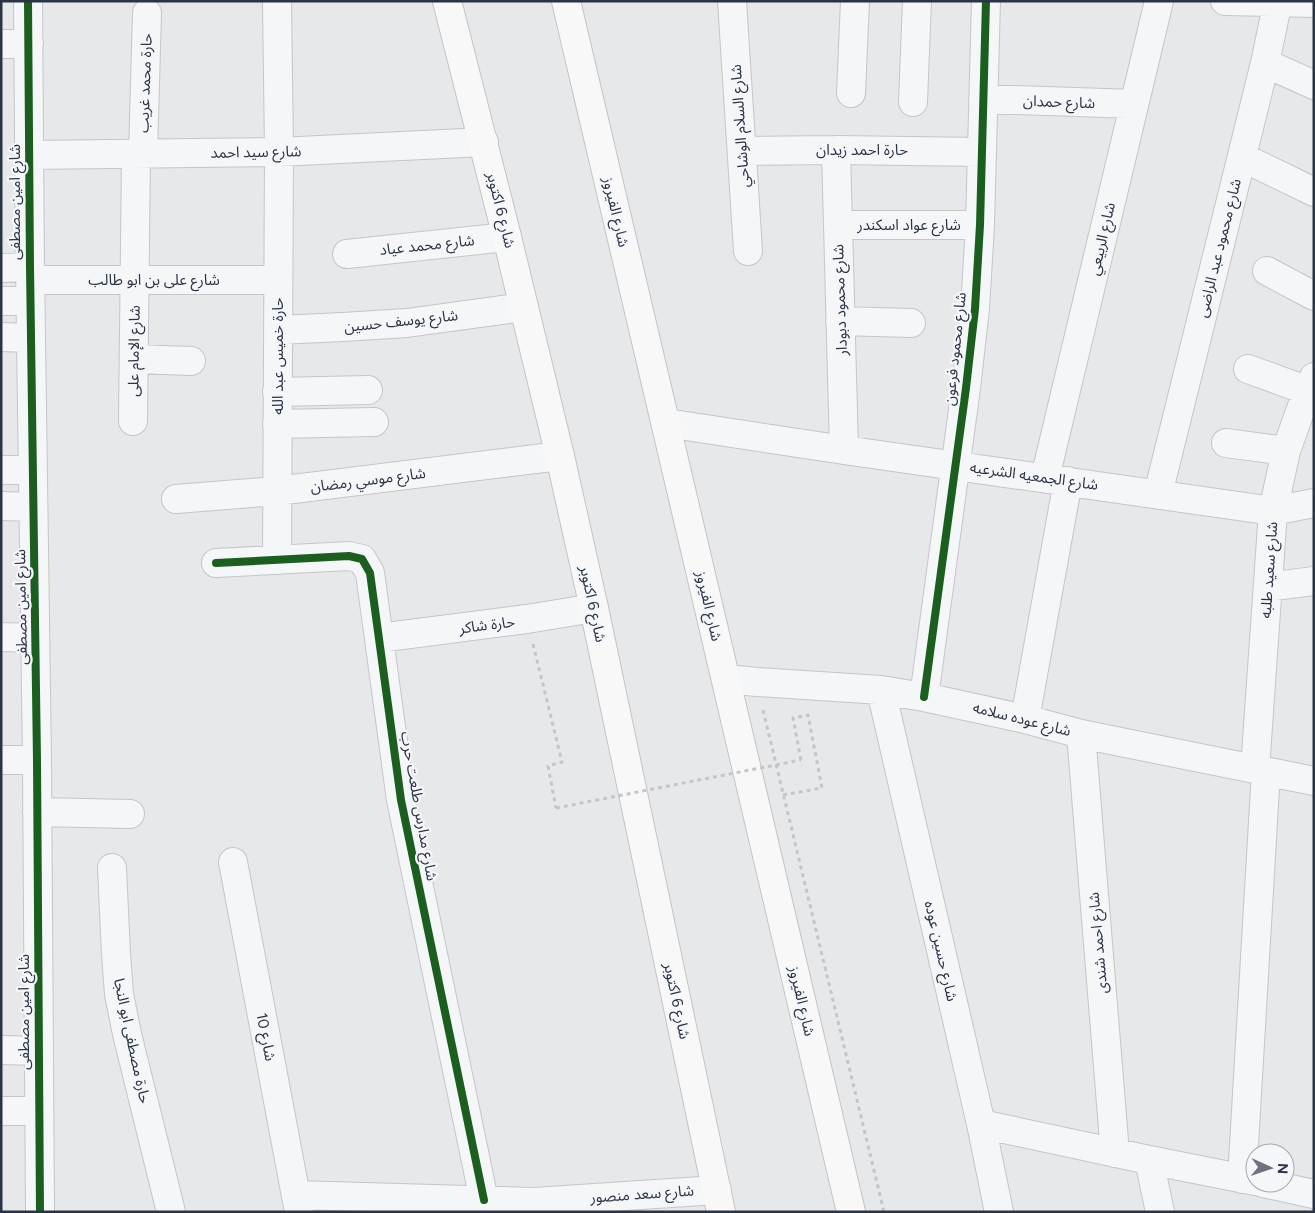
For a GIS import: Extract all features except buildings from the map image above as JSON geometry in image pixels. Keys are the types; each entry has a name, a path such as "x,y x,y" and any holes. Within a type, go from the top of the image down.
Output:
{"main road":[{"name":"شارع 6 اكتوبر","path":"447,1 484,142 560,456 594,608 719,1201"},
{"name":"شارع الفيروز","path":"566,1 852,1212"}],"street":[{"name":"شارع امين مصطفى","path":"28,1 40,1212"},
{"name":"حارة خميس عبد الله","path":"276,1 279,152 277,560"},
{"name":"شارع السلام الوشاحي","path":"732,1 748,250"},
{"path":"852,93 855,1"},
{"path":"913,102 917,1"},
{"name":"شارع محمود فرعون","path":"924,697 975,309 980,225 986,1"},
{"name":"شارع الربيعي","path":"1025,719 1057,479 1134,104 1159,1"},
{"path":"1225,1 1314,3"},
{"name":"شارع محمود عبد الراضى","path":"1158,494 1265,63 1278,2"},
{"name":"حارة محمد غريب","path":"134,280 147,13"},
{"path":"1,44 29,43"},
{"path":"1265,63 1314,85"},
{"name":"شارع حمدان","path":"983,99 1134,104"},
{"name":"شارع سيد احمد","path":"29,155 279,152 484,142"},
{"name":"حارة احمد زيدان","path":"742,150 982,152"},
{"name":"شارع محمود دبودار","path":"836,150 844,450"},
{"path":"1242,157 1314,192"},
{"name":"شارع عواد اسكندر","path":"838,225 980,225"},
{"name":"شارع محمد عياد","path":"347,254 507,237"},
{"path":"1,268 30,283"},
{"path":"1267,271 1314,296"},
{"name":"شارع على بن ابو طالب","path":"30,283 134,280 278,280"},
{"name":"شارع الإمام على","path":"133,421 134,280"},
{"path":"1,301 30,283"},
{"name":"شارع يوسف حسين","path":"278,330 407,323 524,307"},
{"path":"840,321 911,323"},
{"path":"1,337 31,338"},
{"path":"134,359 190,361"},
{"path":"1248,369 1312,387"},
{"name":"شارع سعيد طلبه","path":"1254,1143 1260,770 1273,511 1286,452 1312,387"},
{"path":"277,392 368,390"},
{"path":"277,424 374,422"},
{"name":"شارع الجمعيه الشرعيه","path":"666,423 1273,511 1314,503"},
{"path":"1226,443 1286,452"},
{"name":"شارع موسي رمضان","path":"176,499 277,492 560,456"},
{"path":"1,470 32,470"},
{"path":"1,506 33,507"},
{"name":"شارع مدارس طلعت حرب","path":"216,563 349,556 362,559 370,573 401,800 484,1200"},
{"path":"1268,587 1314,581"},
{"name":"حارة شاكر","path":"379,638 527,620 594,608"},
{"path":"1,637 35,638"},
{"name":"شارع عوده سلامه","path":"726,679 881,690 924,697 1025,719 1081,734 1314,781"},
{"name":"شارع حسين عوده","path":"881,690 981,1124 999,1212"},
{"name":"شارع احمد شندى","path":"1081,734 1115,1153"},
{"path":"1,760 36,760"},
{"path":"37,812 130,814"},
{"name":"شارع 10","path":"233,862 298,1203"},
{"name":"حارة مصطفى ابو النجا","path":"112,868 119,994 171,1212"},
{"path":"1,1050 38,1050"},
{"path":"1,1111 38,1111"},
{"path":"981,1124 1245,1179"},
{"path":"1149,1160 1160,1212"},
{"path":"1295,1190 1314,1194"},
{"name":"شارع سعد منصور","path":"298,1203 484,1200 535,1207 719,1201"}],"path":[{"path":"527,620 562,762 548,766 556,808 802,760 793,718 808,715 822,788 783,795"},
{"path":"757,682 884,1212"}],"cycle path":[{"path":"28,1 40,1212"},
{"path":"924,697 975,309 980,225 986,1"},
{"path":"216,563 349,556 362,559 370,573 401,800 484,1200"}]}
